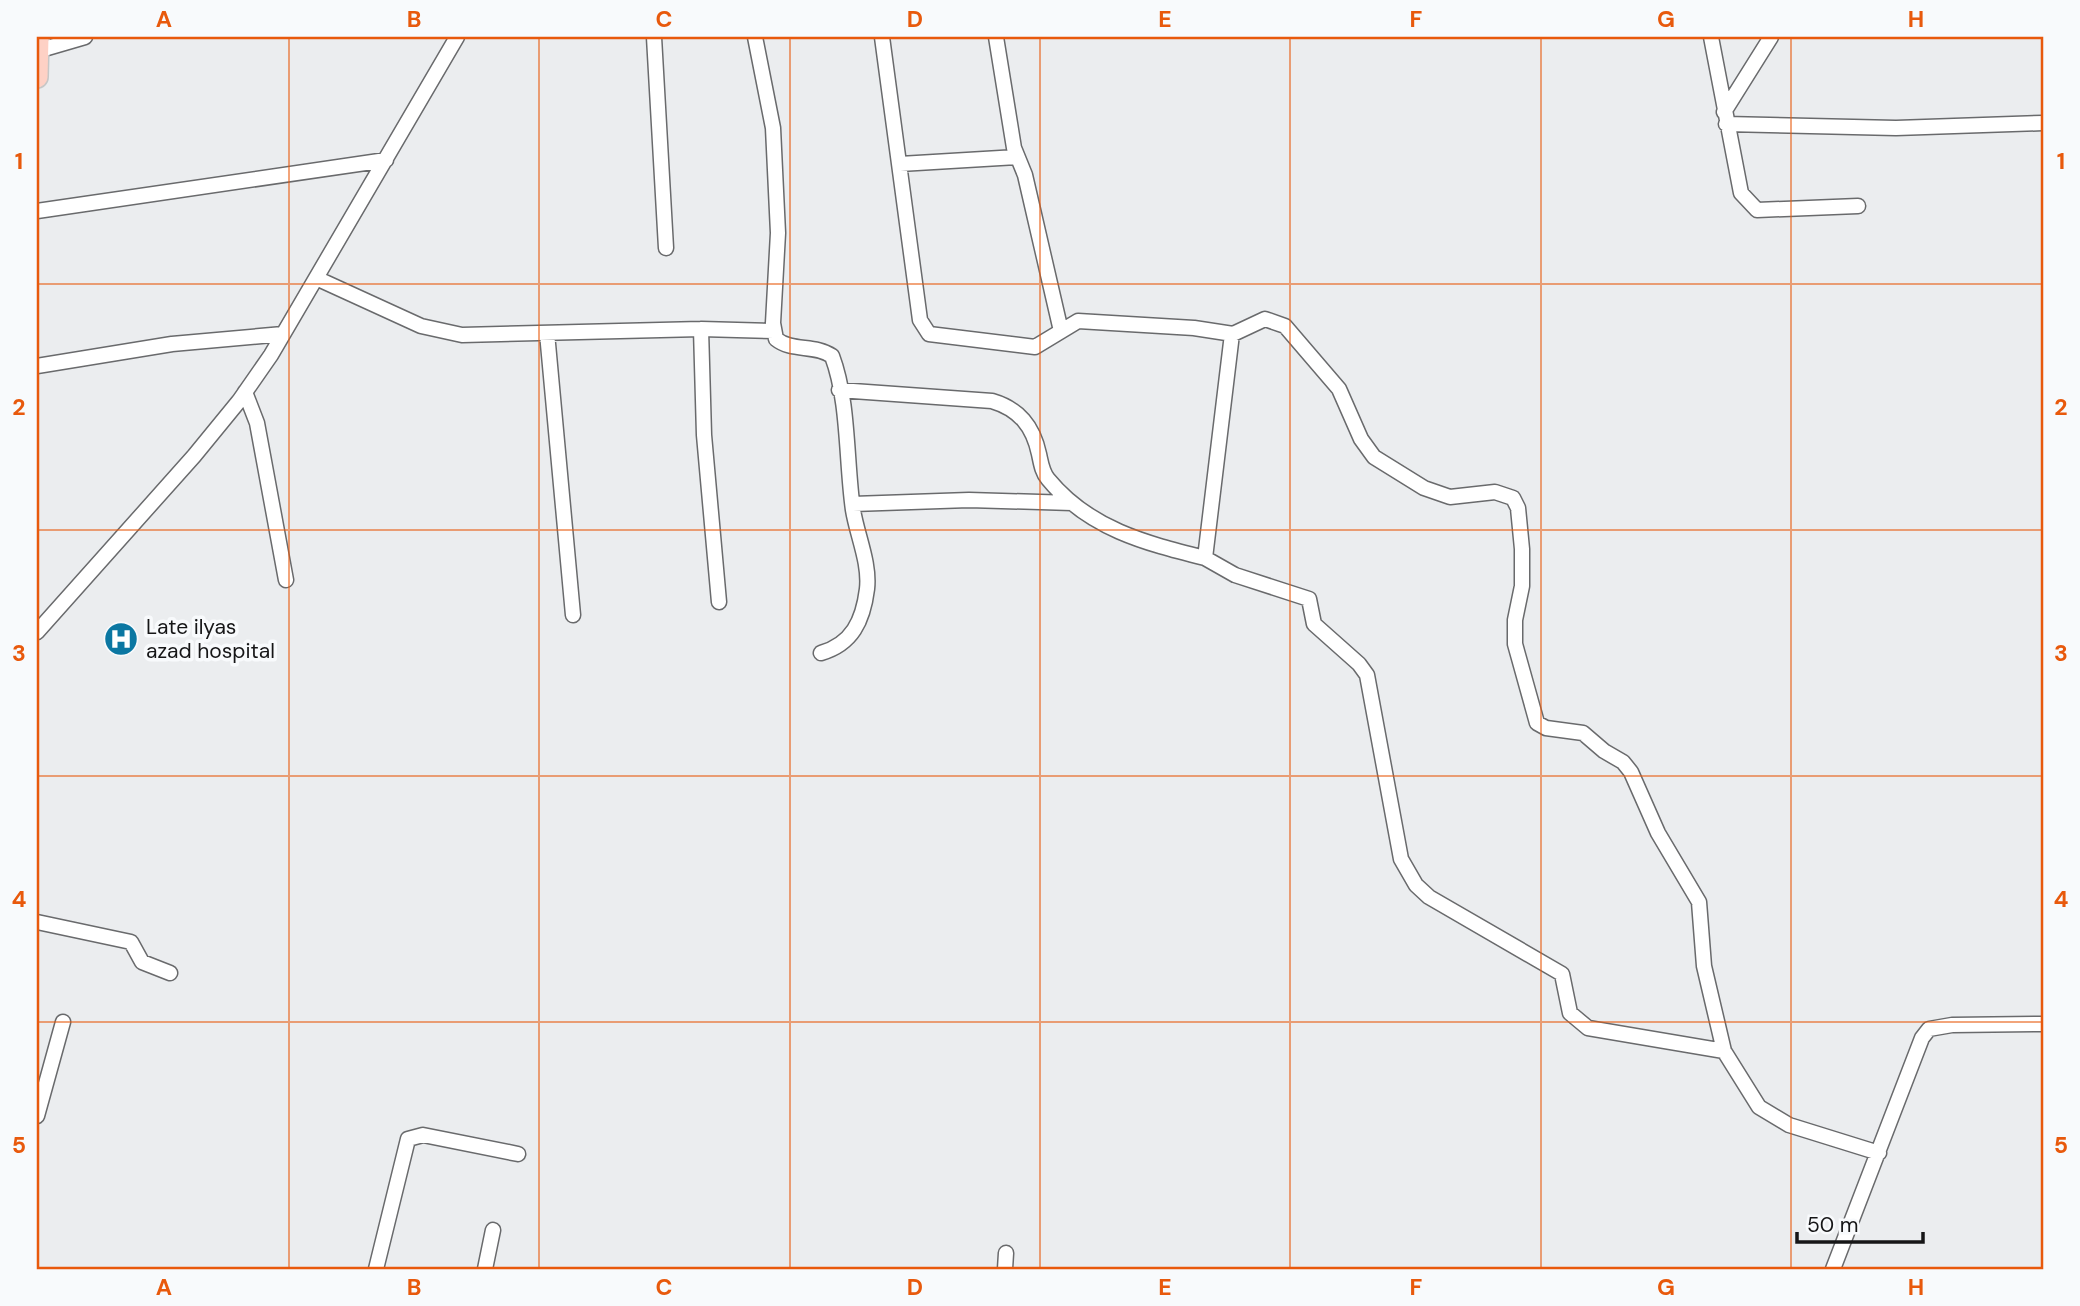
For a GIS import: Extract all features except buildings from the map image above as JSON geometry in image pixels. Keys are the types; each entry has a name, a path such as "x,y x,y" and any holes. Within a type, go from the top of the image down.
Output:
{"main road":[{"path":"37,77 38,37"}],"street":[{"path":"37,51 85,37"},
{"path":"37,632 194,456 246,391 283,334 457,37"},
{"path":"654,37 666,248"},
{"path":"755,37 773,128 778,233 774,331 780,342 825,351 832,355 853,504 867,573 867,589 849,640 839,648 821,653"},
{"path":"883,37 920,320 929,334 1035,346 1051,340 1078,321 1194,327 1232,334 1265,319 1285,326 1339,389 1367,449 1424,488 1450,497 1495,492 1513,498 1518,508 1522,549 1522,586 1515,620 1515,644 1537,723 1546,728 1583,733 1623,762 1631,772 1658,833 1699,902 1704,966 1724,1051 1759,1107 1768,1115 1789,1125 1879,1153"},
{"path":"996,37 1017,157 1026,176 1061,331"},
{"path":"1712,37 1741,193 1757,210 1858,206"},
{"path":"1725,118 1771,37"},
{"path":"1725,118 1896,128 2043,123"},
{"path":"900,164 1017,157"},
{"path":"37,211 386,160"},
{"path":"316,278 421,326 446,333 701,329 774,331"},
{"path":"701,329 704,435 719,602"},
{"path":"547,333 573,615"},
{"path":"37,366 172,344 283,334"},
{"path":"1205,558 1232,334"},
{"path":"839,390 979,400 1008,406 1029,426 1048,480 1072,503 1119,534 1205,558 1235,575 1308,599 1314,624 1359,664 1367,676 1401,859 1416,885 1429,897 1562,974 1570,1013 1588,1028 1724,1051"},
{"path":"246,391 257,423 286,580"},
{"path":"853,504 969,500 1072,503"},
{"path":"37,922 131,942 142,962 170,973"},
{"path":"37,1116 63,1022"},
{"path":"1833,1269 1922,1038 1929,1029 2043,1024"},
{"path":"376,1269 408,1139 423,1135 518,1154"},
{"path":"485,1269 493,1230"},
{"path":"1005,1269 1006,1253"}],"place":[{"name":"Late ilyas azad hospital","path":"121,639"}]}
